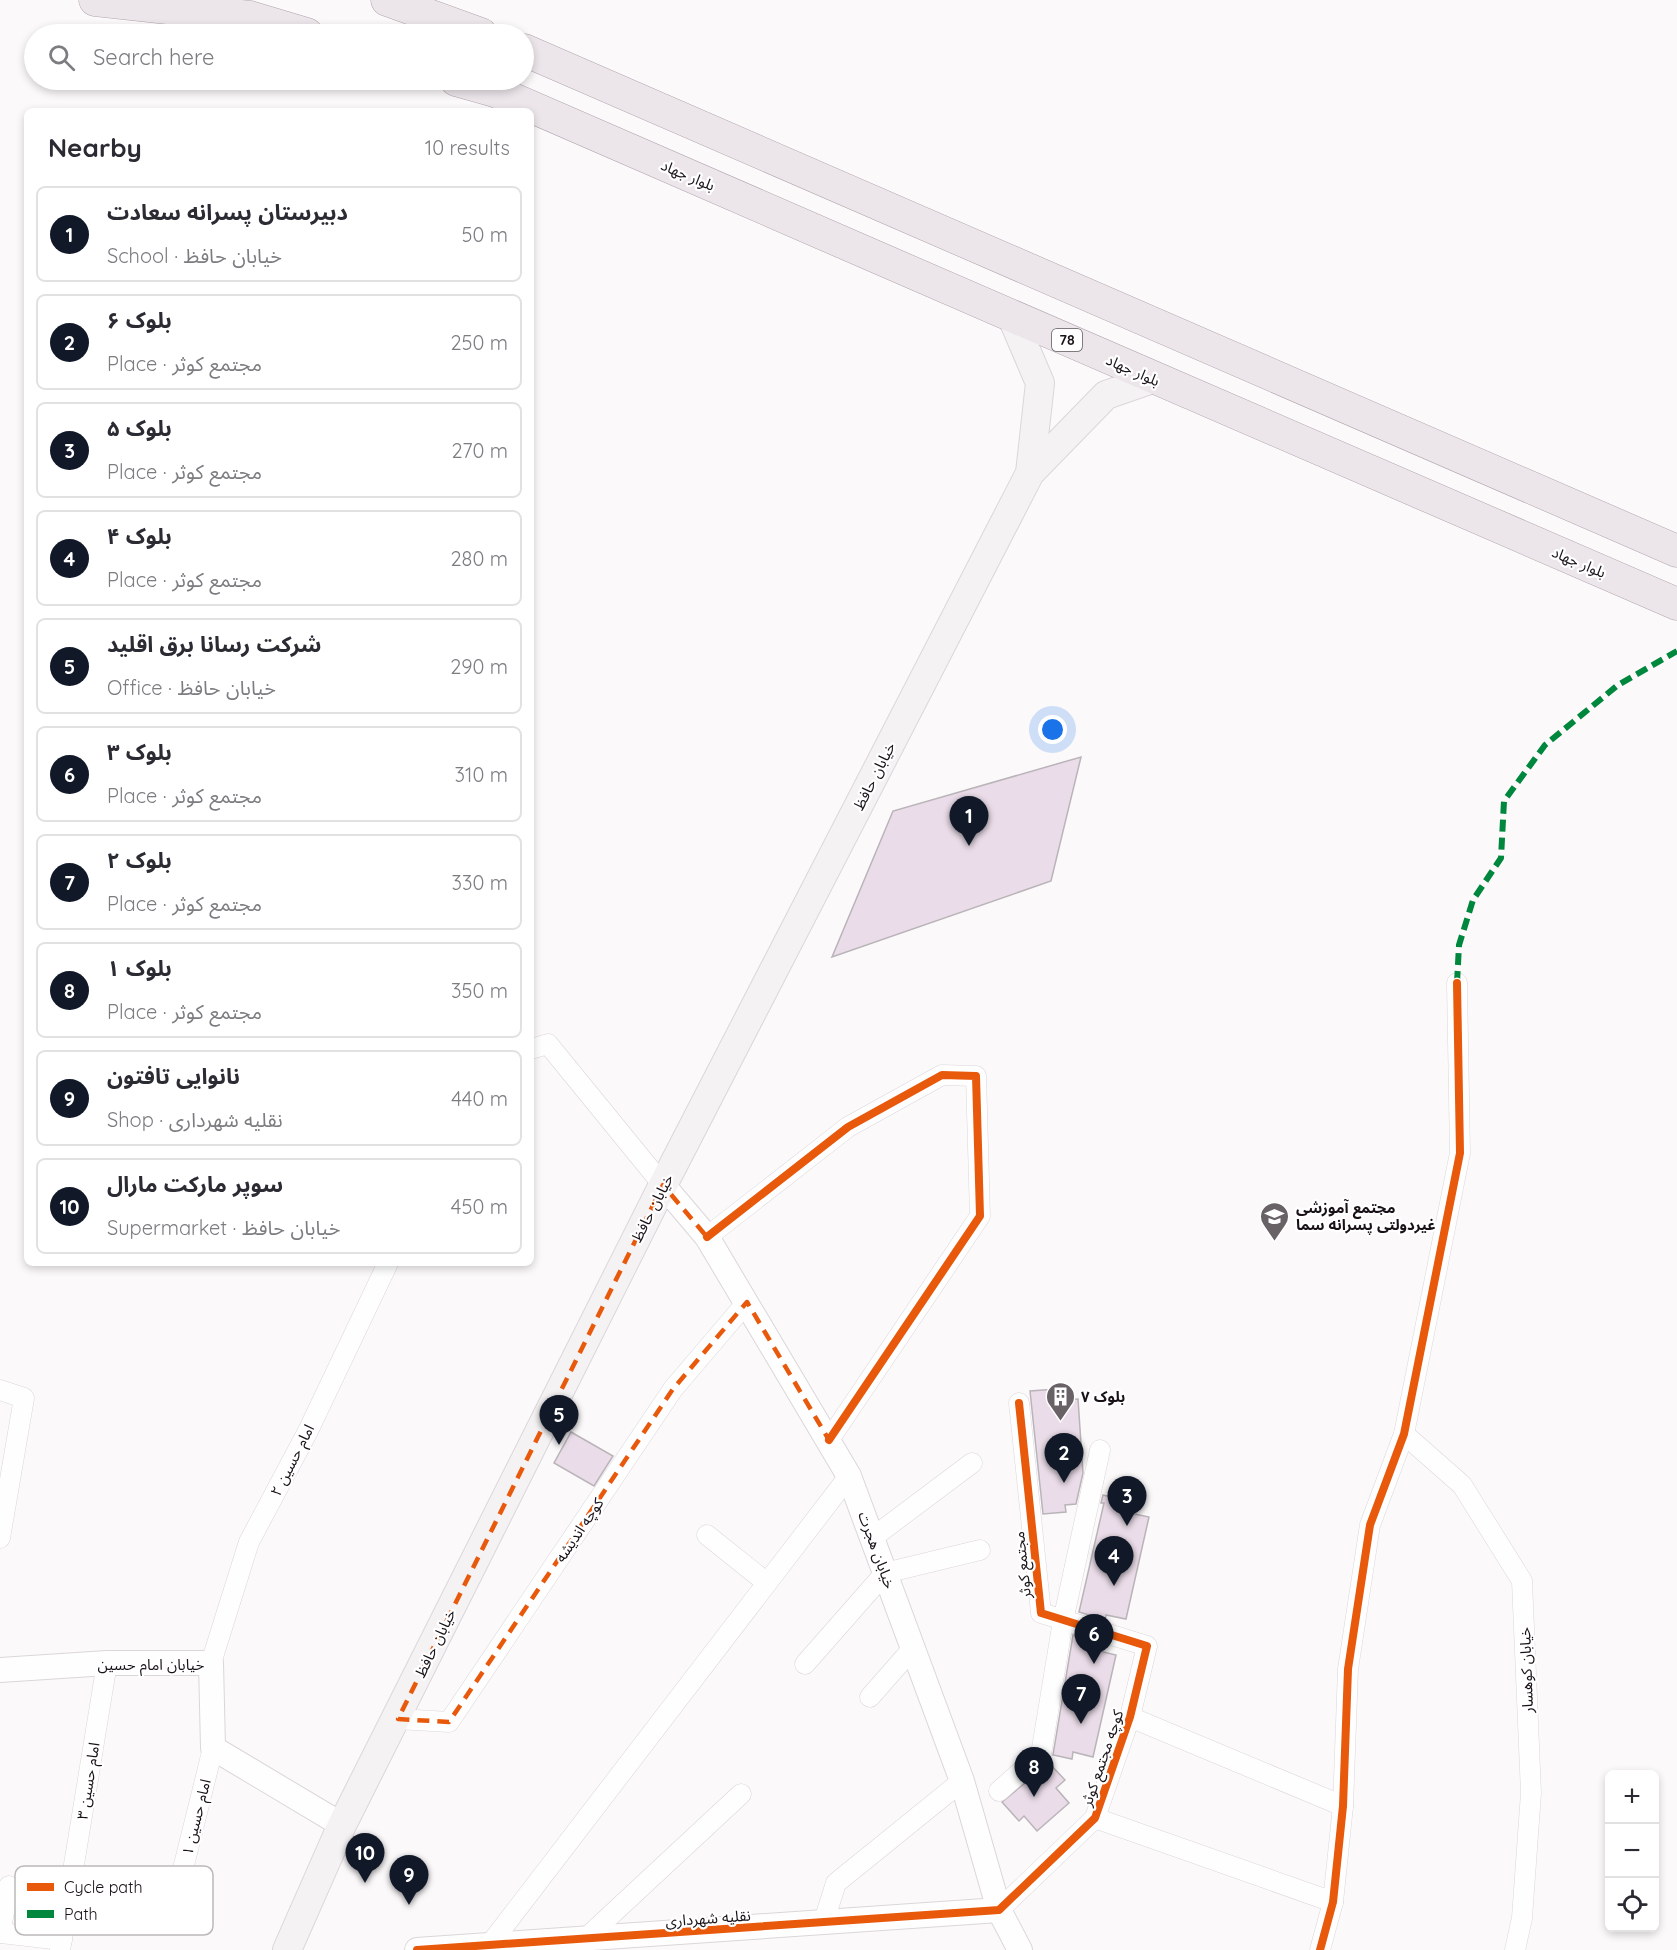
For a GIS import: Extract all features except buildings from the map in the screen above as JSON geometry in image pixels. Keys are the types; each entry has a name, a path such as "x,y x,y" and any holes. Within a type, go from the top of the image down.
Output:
{"main road":[{"path":"94,0 250,17 273,24"},
{"path":"387,0 453,24"},
{"path":"534,54 1677,550"},
{"name":"بلوار جهاد","path":"491,90 1011,315 1152,379 1677,604"},
{"path":"1011,315 1040,383 1030,473"},
{"path":"1030,473 1106,395 1152,379"},
{"name":"خیابان حافظ","path":"287,1950 342,1825 398,1719 663,1185 1030,473"}],"street":[{"path":"1320,1950 1333,1902 1343,1806 1348,1669 1370,1525 1404,1434 1460,1153 1457,983"},
{"path":"534,1047 548,1044 663,1185"},
{"path":"707,1237 848,1126 942,1075 976,1076 980,1216 829,1440"},
{"name":"خیابان هجرت","path":"663,1185 707,1237 849,1476 962,1781 999,1910 1020,1950"},
{"name":"امام حسین ۲","path":"211,1663 249,1542 308,1431 387,1266"},
{"name":"کوچه اندیشه","path":"398,1719 449,1722 673,1389 747,1302"},
{"path":"0,1390 24,1398 0,1538"},
{"name":"مجتمع کوثر","path":"1019,1403 1041,1613 1147,1646"},
{"name":"خیابان کوهسار","path":"1404,1434 1462,1485 1522,1581 1531,1793 1522,1918 1515,1950"},
{"path":"999,1791 1041,1754 1063,1621 1100,1450"},
{"path":"872,1538 972,1463"},
{"path":"488,1947 849,1476"},
{"path":"707,1535 767,1583"},
{"path":"805,1664 885,1573 980,1550"},
{"name":"کوچه مجتمع کوثر","path":"999,1910 1095,1818 1131,1717 1147,1646"},
{"path":"870,1697 913,1648"},
{"name":"خیابان امام حسین","path":"0,1670 107,1663 211,1663 213,1748"},
{"name":"امام حسین ۳","path":"74,1866 107,1663"},
{"path":"1131,1717 1343,1806"},
{"path":"213,1748 342,1825"},
{"name":"امام حسین ۱","path":"184,1866 213,1748"},
{"path":"823,1924 836,1883 962,1781"},
{"path":"584,1940 741,1794"},
{"path":"1095,1818 1333,1902"},
{"path":"9,1886 0,1933 61,1945"},
{"name":"نقلیه شهرداری","path":"417,1950 823,1924 999,1910"}],"highlighted area":[{"path":"942,1075 976,1076 980,1216 829,1440 747,1302 673,1389 449,1722 398,1719 663,1185 707,1237 848,1127"}],"marked path":[{"path":"1457,983 1459,945 1473,900 1501,858 1504,801 1545,745 1618,685 1677,651"}],"cycle path":[{"path":"1320,1950 1333,1902 1343,1806 1348,1669 1370,1525 1404,1434 1460,1153 1457,983"},
{"path":"707,1237 848,1127 942,1075 976,1076 980,1216 829,1440"},
{"path":"417,1950 999,1910 1095,1818 1130,1717 1147,1646 1041,1613 1019,1403"}],"place":[{"name":"دبیرستان پسرانه سعادت","path":"969,846"},
{"name":"مجتمع آموزشی غیردولتی پسرانه سما","path":"1275,1242"},
{"name":"بلوک ۷","path":"1060,1422"},
{"name":"شرکت رسانا برق اقلید","path":"559,1445"},
{"name":"بلوک ۶","path":"1064,1483"},
{"name":"بلوک ۵","path":"1127,1526"},
{"name":"بلوک ۴","path":"1114,1586"},
{"name":"بلوک ۳","path":"1094,1664"},
{"name":"بلوک ۲","path":"1081,1724"},
{"name":"بلوک ۱","path":"1034,1797"},
{"name":"سوپر مارکت مارال","path":"365,1883"},
{"name":"نانوایی تافتون","path":"409,1905"}]}
